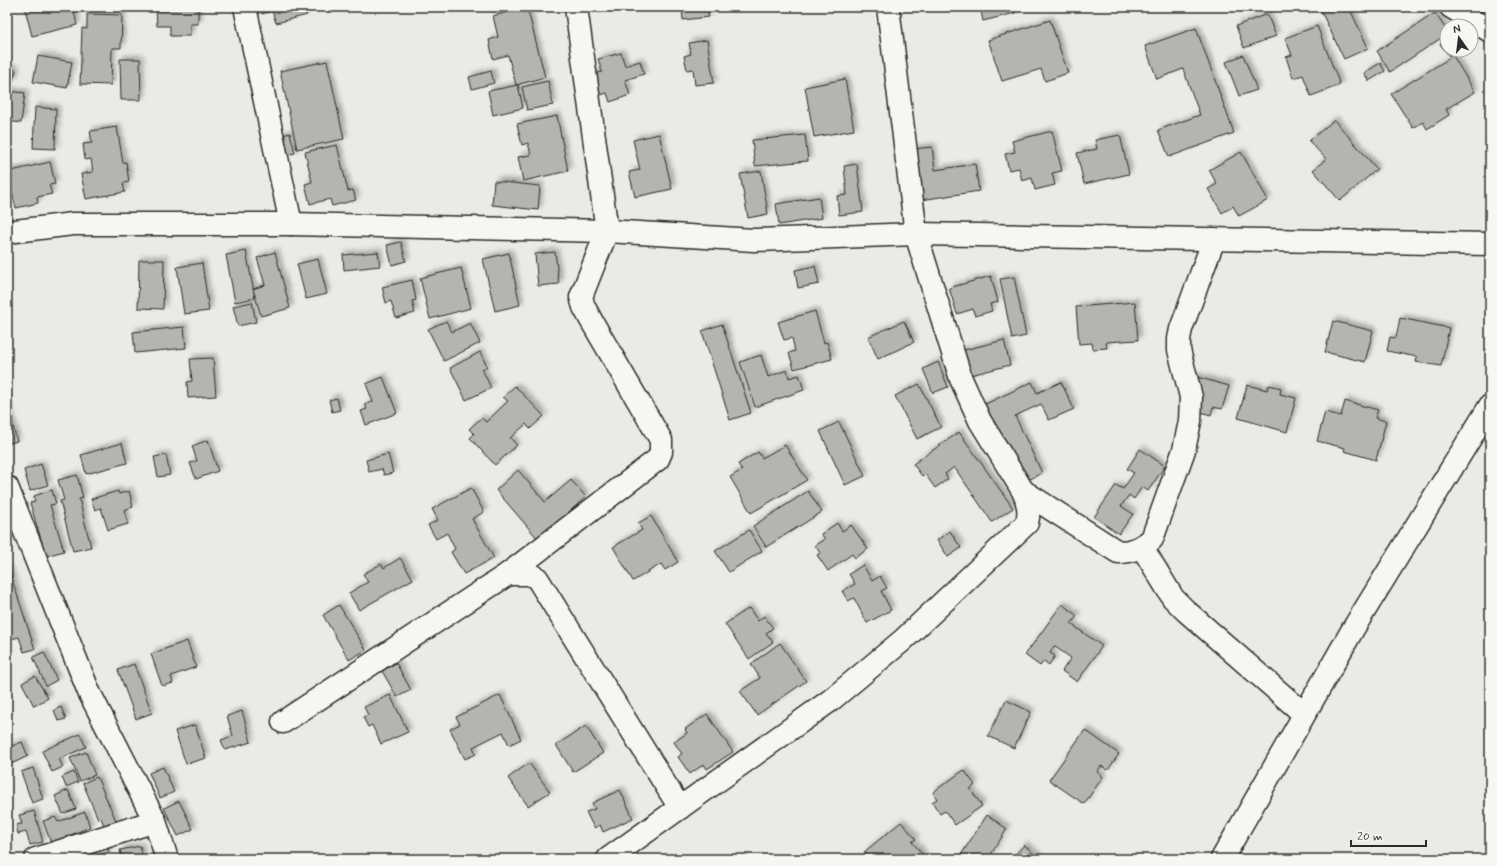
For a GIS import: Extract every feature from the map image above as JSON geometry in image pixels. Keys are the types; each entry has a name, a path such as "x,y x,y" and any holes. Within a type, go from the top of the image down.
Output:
{"street":[{"path":"245,7 292,224"},
{"path":"282,722 508,574 658,459 662,452 661,440 591,320 584,307 581,297 606,231 576,7"},
{"path":"608,859 831,700 903,640 1027,523 1030,514 1028,502 1023,491 980,421 961,379 916,234 888,7"},
{"path":"1451,7 1490,31"},
{"path":"7,232 73,224 292,224 606,231 754,240 916,234 1490,244"},
{"path":"1023,491 1118,552 1130,552 1142,547 1152,539 1184,450 1190,421 1191,397 1179,350 1181,329 1214,239"},
{"path":"1222,859 1353,629 1490,406"},
{"path":"7,486 89,692 155,821 167,859"},
{"path":"1142,547 1173,598 1304,714"},
{"path":"508,574 529,574 537,578 680,808"},
{"path":"36,859 155,821"}],"building":[{"path":"32,7 73,7 77,25 32,36 25,9"},
{"path":"156,7 198,7 198,24 190,24 190,36 170,36 170,26 157,26"},
{"path":"260,7 305,7 307,15 276,23 272,11 262,14"},
{"path":"527,7 545,77 516,85 508,55 493,59 489,40 498,37 493,16"},
{"path":"682,7 707,7 709,17 683,20"},
{"path":"980,7 1013,7 1015,13 983,21"},
{"path":"1319,7 1349,7 1368,48 1344,59"},
{"path":"1435,13 1439,19 1439,39 1390,72 1377,51"},
{"path":"87,14 122,15 121,48 112,48 111,85 80,84 82,28 87,29"},
{"path":"1267,14 1276,36 1244,48 1236,26"},
{"path":"1050,20 1068,73 1045,81 1041,69 1002,81 988,40"},
{"path":"1317,26 1340,85 1311,96 1303,75 1293,78 1286,57 1292,55 1285,38"},
{"path":"1196,28 1234,133 1169,157 1158,130 1200,115 1183,69 1157,79 1145,46"},
{"path":"707,40 714,83 695,85 693,69 687,70 684,56 691,54 689,43"},
{"path":"621,53 625,66 640,61 644,74 625,80 630,95 610,102 607,93 597,96 591,75 602,72 598,59"},
{"path":"1243,55 1257,90 1239,96 1226,62"},
{"path":"38,56 72,62 67,88 33,82"},
{"path":"1450,58 1454,58 1475,92 1446,109 1449,115 1427,129 1423,122 1413,128 1391,94"},
{"path":"120,59 140,59 141,100 121,100"},
{"path":"327,61 344,139 297,149 280,71"},
{"path":"1380,63 1385,71 1369,81 1364,73"},
{"path":"7,68 16,70 13,81 7,80"},
{"path":"491,71 494,83 472,89 469,77"},
{"path":"845,79 854,130 814,137 805,87"},
{"path":"548,81 553,105 527,110 522,87"},
{"path":"518,85 523,108 493,115 488,91"},
{"path":"7,91 25,93 21,123 7,121"},
{"path":"35,107 56,109 55,149 33,148"},
{"path":"557,116 568,171 523,181 518,157 531,155 528,143 522,145 517,124"},
{"path":"1334,120 1377,169 1340,201 1313,170 1326,159 1309,141"},
{"path":"117,127 123,163 126,162 129,182 123,183 125,192 86,199 81,174 93,172 91,159 85,160 83,144 92,143 90,131"},
{"path":"1052,131 1062,171 1052,173 1055,185 1035,190 1032,178 1022,181 1019,168 1009,170 1005,154 1015,152 1012,141"},
{"path":"290,133 295,153 274,158 269,139"},
{"path":"659,134 672,189 635,197 629,172 640,170 633,140"},
{"path":"805,135 808,161 755,166 752,140"},
{"path":"1120,135 1129,174 1084,184 1077,153 1097,149 1095,140"},
{"path":"337,145 348,191 353,190 356,200 332,206 330,199 310,204 305,184 312,182 305,152"},
{"path":"932,147 935,170 975,164 979,191 921,200 913,149"},
{"path":"1241,152 1268,200 1239,216 1233,206 1222,213 1208,189 1217,184 1209,170"},
{"path":"50,162 55,184 49,185 52,194 37,197 38,203 16,208 7,172"},
{"path":"857,164 863,212 839,215 837,196 847,195 844,166"},
{"path":"761,171 768,214 748,218 740,174"},
{"path":"494,181 540,186 538,210 492,205"},
{"path":"819,197 822,218 779,225 776,204"},
{"path":"401,242 406,261 392,265 387,245"},
{"path":"246,251 255,298 235,302 226,255"},
{"path":"275,252 290,308 261,316 253,289 265,285 257,258"},
{"path":"378,252 380,266 344,270 343,255"},
{"path":"555,252 559,284 538,286 535,254"},
{"path":"509,253 520,305 495,311 483,259"},
{"path":"318,259 327,294 306,299 297,264"},
{"path":"139,260 164,260 163,309 138,308"},
{"path":"202,263 209,311 184,314 177,267"},
{"path":"815,266 819,284 798,288 795,270"},
{"path":"461,268 471,308 430,319 420,278"},
{"path":"991,276 998,302 990,304 992,311 975,316 973,309 957,314 949,288"},
{"path":"1014,277 1026,336 1012,339 1000,279"},
{"path":"412,280 416,300 412,301 415,313 396,318 391,301 386,303 382,287"},
{"path":"252,302 256,322 238,326 233,306"},
{"path":"1135,302 1138,340 1106,342 1107,348 1093,349 1092,343 1079,344 1076,307"},
{"path":"815,311 824,343 827,342 832,359 794,369 789,353 795,351 792,338 784,340 778,322"},
{"path":"1400,318 1449,328 1441,366 1416,362 1417,357 1387,351 1390,337 1396,338"},
{"path":"446,321 452,332 470,323 480,343 444,361 428,329"},
{"path":"904,321 914,342 878,359 868,337"},
{"path":"1333,321 1373,331 1365,362 1325,352"},
{"path":"722,324 751,413 730,420 702,331"},
{"path":"184,327 186,348 135,353 133,332"},
{"path":"1004,340 1010,365 967,376 960,351"},
{"path":"480,352 487,367 482,369 491,388 466,400 450,368"},
{"path":"761,355 768,377 787,370 789,378 799,375 804,390 755,407 740,362"},
{"path":"213,358 216,396 188,398 187,382 192,381 190,359"},
{"path":"938,362 948,387 933,393 923,369"},
{"path":"1186,374 1229,386 1222,409 1213,407 1211,415 1197,411 1199,403 1179,398"},
{"path":"383,377 397,413 366,425 361,411 367,409 365,404 373,402 366,384"},
{"path":"1032,382 1037,393 1061,382 1074,409 1049,420 1041,404 1015,416 1042,473 1022,483 975,409"},
{"path":"919,384 941,427 917,439 895,396"},
{"path":"1247,385 1267,390 1269,385 1281,388 1280,394 1296,398 1287,432 1238,418"},
{"path":"515,386 544,416 530,429 526,424 510,438 517,445 495,465 470,438 474,434 469,429 481,418 486,422 508,401 503,397"},
{"path":"337,398 340,410 332,412 329,400"},
{"path":"1345,401 1378,410 1375,418 1386,421 1376,460 1344,451 1345,448 1317,441 1325,412 1341,416"},
{"path":"7,405 17,441 7,444"},
{"path":"839,422 865,476 845,485 820,431"},
{"path":"959,432 1013,508 992,522 954,467 945,474 948,479 935,488 925,474 922,476 913,464"},
{"path":"208,440 218,471 196,479 190,463 197,461 192,446"},
{"path":"122,443 127,463 86,474 81,455"},
{"path":"785,445 807,480 751,513 730,477 742,470 738,464 758,452 762,458"},
{"path":"1140,449 1165,466 1148,491 1142,487 1134,499 1129,495 1121,506 1133,514 1119,534 1094,517 1116,485 1123,489 1134,473 1127,469"},
{"path":"388,454 393,473 384,475 382,469 369,472 366,460"},
{"path":"166,455 170,475 158,477 154,457"},
{"path":"41,464 48,485 30,491 24,470"},
{"path":"518,470 545,502 571,480 586,497 538,539 496,490"},
{"path":"77,475 83,498 79,499 91,547 73,551 60,501 64,500 58,480"},
{"path":"471,488 484,512 472,519 494,558 464,574 451,552 455,549 447,533 436,539 428,525 438,520 432,509"},
{"path":"52,490 56,504 50,505 64,551 46,556 30,503 35,502 34,496"},
{"path":"118,491 119,494 129,491 133,507 124,510 128,524 108,530 101,508 95,510 91,499"},
{"path":"808,491 822,512 766,547 753,526"},
{"path":"651,516 678,562 665,570 661,564 633,581 613,547 642,530 638,523"},
{"path":"837,523 842,531 851,525 868,549 855,558 852,554 828,571 817,555 820,553 815,545 825,539 821,534"},
{"path":"749,530 762,551 729,572 715,551"},
{"path":"950,531 961,548 948,557 937,540"},
{"path":"400,558 413,579 359,610 349,593 368,582 363,574 381,564 384,568"},
{"path":"863,565 872,581 880,576 887,588 881,591 891,610 867,623 854,598 848,601 842,591 855,584 849,574"},
{"path":"7,570 9,570 35,649 24,652 19,637 11,639 7,627"},
{"path":"1062,604 1077,616 1071,624 1102,646 1077,682 1062,671 1071,658 1054,646 1050,653 1055,656 1049,665 1044,661 1040,666 1025,655"},
{"path":"339,605 366,650 349,660 323,615"},
{"path":"749,608 758,621 764,616 773,628 766,633 773,642 749,659 725,624"},
{"path":"187,641 196,667 171,676 173,683 162,686 151,654"},
{"path":"780,643 806,681 757,715 740,691 760,678 751,664"},
{"path":"44,652 57,680 46,686 33,657"},
{"path":"396,663 411,690 397,697 382,671"},
{"path":"134,664 152,713 136,719 118,670"},
{"path":"35,676 48,698 34,706 22,683"},
{"path":"390,695 408,732 381,744 372,725 368,727 363,717 368,715 364,707"},
{"path":"500,695 521,739 509,745 503,732 473,747 476,754 465,759 450,729 460,724 456,717"},
{"path":"1006,700 1031,712 1014,748 988,736"},
{"path":"61,707 66,719 58,721 54,710"},
{"path":"242,711 251,742 225,750 221,740 233,736 227,716"},
{"path":"707,714 733,752 707,769 704,764 690,774 678,757 682,754 674,742 687,733 685,729"},
{"path":"195,725 206,758 186,764 175,731"},
{"path":"586,726 603,753 573,772 556,745"},
{"path":"1085,730 1119,754 1108,770 1101,766 1097,772 1103,777 1084,804 1049,780"},
{"path":"80,734 86,747 59,759 63,767 52,772 42,751"},
{"path":"22,742 28,756 7,766 7,748"},
{"path":"86,752 95,775 80,781 70,758"},
{"path":"529,763 550,792 528,806 508,778"},
{"path":"1490,764 1490,798 1488,798"},
{"path":"163,767 174,792 160,798 149,773"},
{"path":"33,768 43,799 32,803 21,772"},
{"path":"964,770 975,785 970,789 982,806 955,825 945,811 940,814 932,802 937,799 933,792"},
{"path":"74,772 78,782 66,787 62,777"},
{"path":"97,777 117,823 105,828 101,818 98,819 83,783"},
{"path":"68,790 76,809 63,814 55,796"},
{"path":"620,790 633,818 603,832 600,825 594,828 586,812 595,809 592,803"},
{"path":"179,801 193,829 178,836 164,808"},
{"path":"34,811 43,842 30,845 26,832 18,834 16,825 22,824 19,815"},
{"path":"85,812 90,827 51,843 43,821 55,817 58,822"},
{"path":"987,815 1007,829 988,859 959,858"},
{"path":"901,822 916,839 912,842 924,856 921,859 862,859 866,855 864,852"},
{"path":"105,837 109,852 90,858 86,842"},
{"path":"1024,845 1040,859 1011,859"},
{"path":"140,846 143,859 122,859 120,850"}]}
